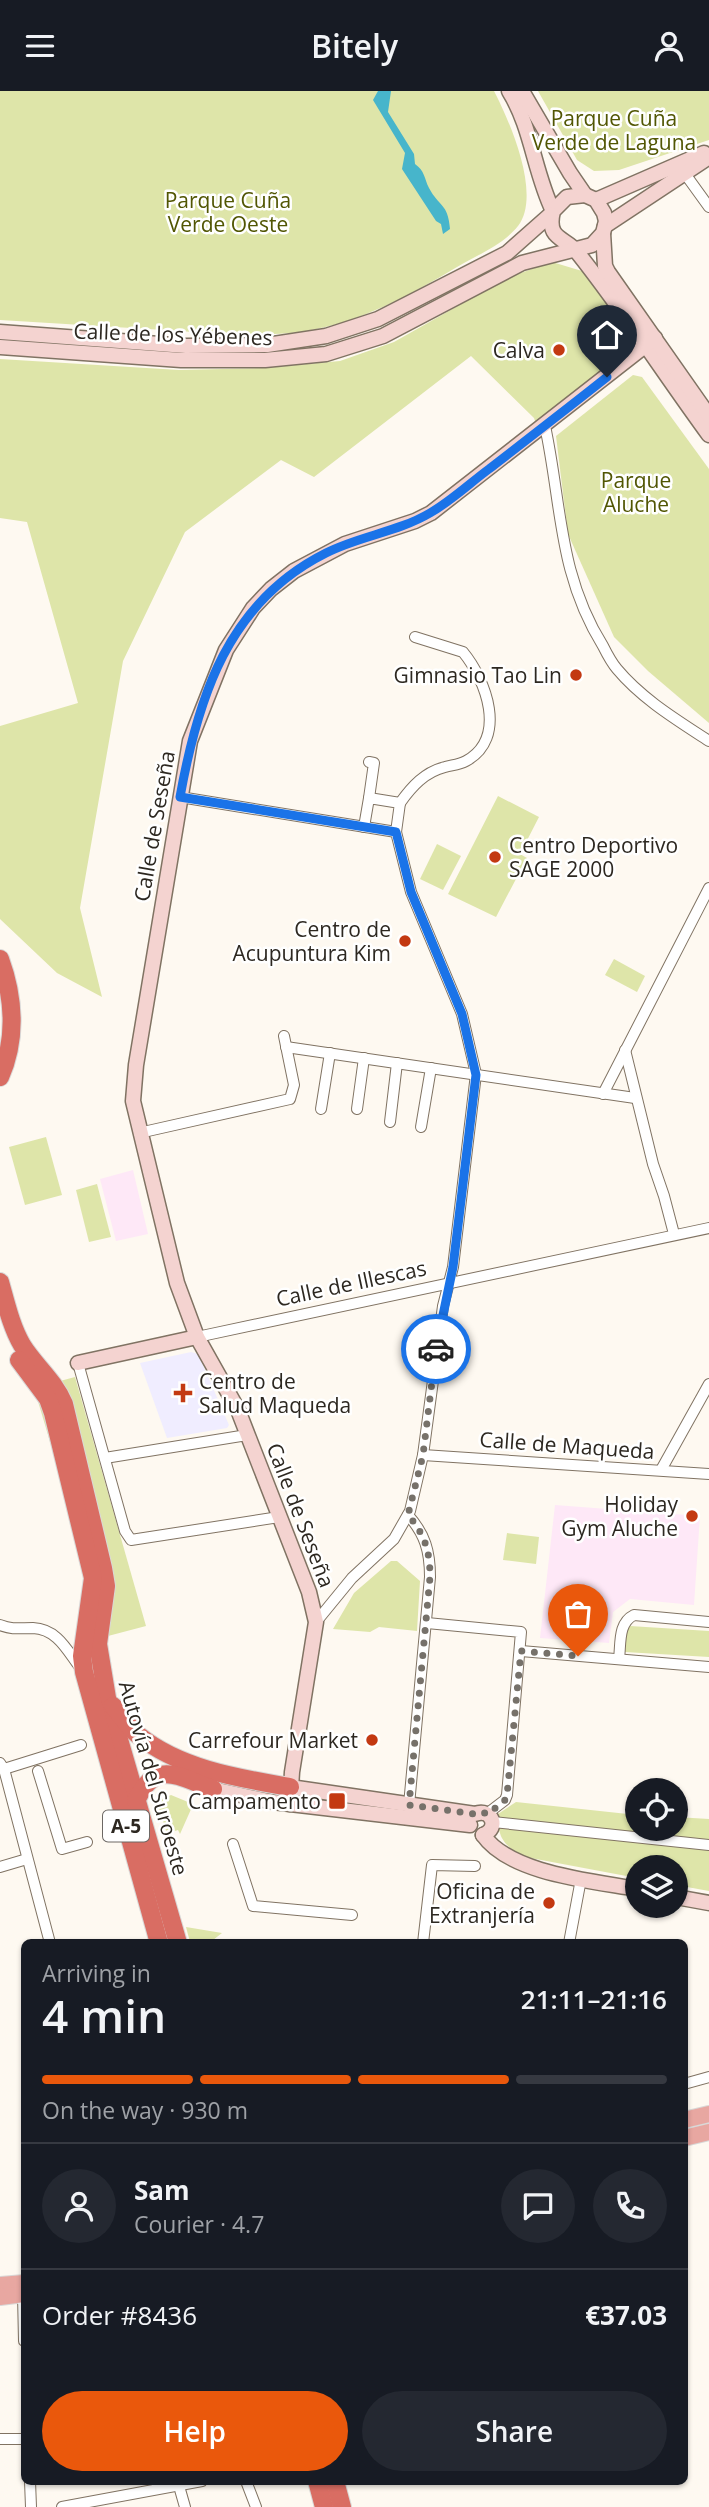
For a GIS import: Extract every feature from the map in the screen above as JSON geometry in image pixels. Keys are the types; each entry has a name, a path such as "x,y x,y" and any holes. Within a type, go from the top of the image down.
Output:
{"highway":[{"path":"0,959 10,993 12,1021 9,1051 0,1077"},
{"path":"0,1282 21,1343 56,1386 69,1422 106,1586 92,1669"},
{"path":"0,1313 10,1345 48,1399 53,1413 90,1560 93,1591 82,1656 92,1669"},
{"name":"Autovía del Suroeste","path":"92,1669 107,1697 177,1939"},
{"name":"Autovía del Suroeste","path":"92,1669 158,1939"},
{"path":"107,1697 137,1734 172,1755 213,1789"},
{"path":"136,1801 145,1783 155,1775 169,1774 217,1773 290,1796"},
{"path":"318,2485 324,2507"},
{"path":"336,2485 342,2507"}],"main road":[{"path":"688,2137 709,2132"},
{"path":"0,2285 21,2289"},
{"path":"0,2297 21,2291"}],"street":[{"path":"509,91 517,104 532,146 542,188 555,209 552,226 556,236 573,248 709,416"},
{"path":"522,91 590,197 604,213 605,266 709,435"},
{"name":"Calle de los Yébenes","path":"0,347 181,360 265,360 326,354 383,336 522,263 592,245 604,230 681,168 709,151"},
{"name":"Calle de los Yébenes","path":"590,197 709,157"},
{"path":"681,168 709,207"},
{"path":"555,209 576,194 590,197"},
{"name":"Calle de los Yébenes","path":"0,332 186,346 267,345 326,336 379,319 507,253 555,209"},
{"name":"Calle de Seseña","path":"290,1796 317,1622 309,1593 238,1410 197,1338 177,1283 133,1101 136,1065 191,736 223,655 240,627 271,589 294,571 324,554 431,513 650,343"},
{"path":"545,426 561,535 573,581 589,625 616,668 656,705 709,741"},
{"path":"317,1622 352,1577 394,1539 408,1515 423,1455 437,1346 456,1244 476,1075 462,1014 411,892 396,832 400,803 410,789 429,772 467,761 478,751 486,738 490,708 483,684 463,652 415,637"},
{"path":"364,827 374,763 369,762"},
{"path":"180,797 396,832"},
{"path":"369,798 400,803"},
{"path":"603,1094 709,888"},
{"path":"139,1133 290,1100 294,1084 285,1041 330,1053 635,1098"},
{"path":"625,1049 635,1098 674,1234"},
{"path":"321,1109 330,1053"},
{"path":"357,1109 365,1058"},
{"path":"390,1122 397,1063"},
{"path":"421,1127 430,1068"},
{"name":"Calle de Illescas","path":"78,1363 709,1228"},
{"path":"78,1363 125,1531 131,1540 279,1517"},
{"path":"661,1470 709,1384"},
{"path":"105,1458 247,1435"},
{"name":"Calle de Maqueda","path":"423,1455 709,1474"},
{"path":"408,1515 425,1538 430,1558 427,1623 409,1805"},
{"path":"619,1659 622,1625 626,1618 634,1615 709,1622"},
{"path":"427,1623 521,1632 507,1795 505,1800 481,1819"},
{"path":"0,1625 16,1630 37,1628 47,1631 59,1638 92,1669"},
{"path":"521,1651 709,1667"},
{"path":"49,1939 2,1766 81,1745"},
{"path":"38,1771 62,1849 87,1842"},
{"path":"213,1789 409,1805 481,1819 489,1832 483,1835 489,1843 521,1862 581,1879 625,1887"},
{"path":"290,1796 709,1845"},
{"path":"233,1844 253,1906 352,1915"},
{"path":"0,1867 27,1859"},
{"path":"423,1939 432,1865 475,1866"},
{"path":"570,1939 581,1879"},
{"path":"688,1899 709,1903"},
{"path":"688,2083 706,2079"},
{"path":"688,2129 702,2117"},
{"path":"0,2439 21,2439"},
{"path":"30,2485 31,2507"},
{"path":"62,2507 184,2485"},
{"path":"248,2485 256,2507"},
{"path":"179,2486 186,2507"}],"shaded area":[{"path":"133,1170 148,1234 116,1241 100,1179"},
{"name":"Centro de Salud Maqueda","path":"191,1352 198,1354 229,1425 227,1428 167,1438 140,1363"},
{"path":"555,1505 700,1516 694,1605 630,1599 613,1612 609,1643 540,1638"}],"green space":[{"name":"Parque Cuña Verde Oeste","path":"0,91 494,91 521,159 527,196 525,213 518,226 505,239 421,288 366,314 326,327 271,334 235,334 0,320"},
{"name":"Parque Cuña Verde de Laguna","path":"538,91 709,91 709,140 619,170 594,171 577,160"},
{"path":"552,262 582,271 635,342 536,424 534,418 471,356 314,477 281,460 185,532 123,661 80,908 102,997 57,973 0,919 0,726 78,703 27,522 0,518 0,359 179,370 263,368 340,361 394,342 509,277"},
{"name":"Parque Aluche","path":"633,375 642,377 709,469 709,723 648,671 614,637 568,534 556,436"},
{"name":"Centro Deportivo SAGE 2000","path":"498,796 539,817 520,854 527,858 496,917 448,894"},
{"path":"437,844 461,856 443,890 420,879"},
{"path":"614,959 645,976 637,992 605,975"},
{"path":"46,1137 62,1195 25,1205 9,1147"},
{"path":"97,1184 111,1237 89,1242 76,1190"},
{"path":"75,1377 146,1626 108,1636 34,1388"},
{"path":"507,1533 539,1537 536,1564 503,1560"},
{"path":"391,1561 397,1561 420,1581 417,1631 379,1627 370,1632 333,1629 354,1593"},
{"path":"630,1626 709,1631 709,1657 625,1652 626,1631"},
{"path":"171,1795 188,1802 192,1807 180,1834 178,1830 169,1833 168,1837 158,1805 162,1799"},
{"path":"516,1802 625,1814 625,1841 688,1841 688,1818 709,1819 709,1891 688,1887 688,1855 625,1855 625,1876 520,1856 502,1838 498,1814"},
{"path":"186,1927 222,1933 214,1939 189,1939"}],"water":[{"path":"378,91 391,91 388,112 414,154 415,164 423,172 429,188 447,214 450,229 443,234 441,224 436,221 402,169 405,153 373,100"}],"way so far":[{"path":"436,1349 423,1455 408,1515 425,1538 430,1558 427,1623 409,1805 475,1814 488,1814 496,1809 507,1795 521,1651 578,1656"}],"place":[{"name":"Calva","path":"559,350"},
{"name":"Gimnasio Tao Lin","path":"576,675"},
{"name":"Centro Deportivo SAGE 2000","path":"495,857"},
{"name":"Centro de Acupuntura Kim","path":"405,941"},
{"name":"Centro de Salud Maqueda","path":"183,1393"},
{"name":"Holiday Gym Aluche","path":"692,1516"},
{"name":"Carrefour Market","path":"372,1740"},
{"name":"Campamento","path":"337,1801"},
{"name":"Oficina de Extranjería","path":"549,1903"}],"route":[{"path":"436,1349 453,1267 476,1075 467,1029 411,892 396,832 180,797 191,736 223,655 253,608 271,589 294,571 345,544 415,521 431,513 607,377"}]}
